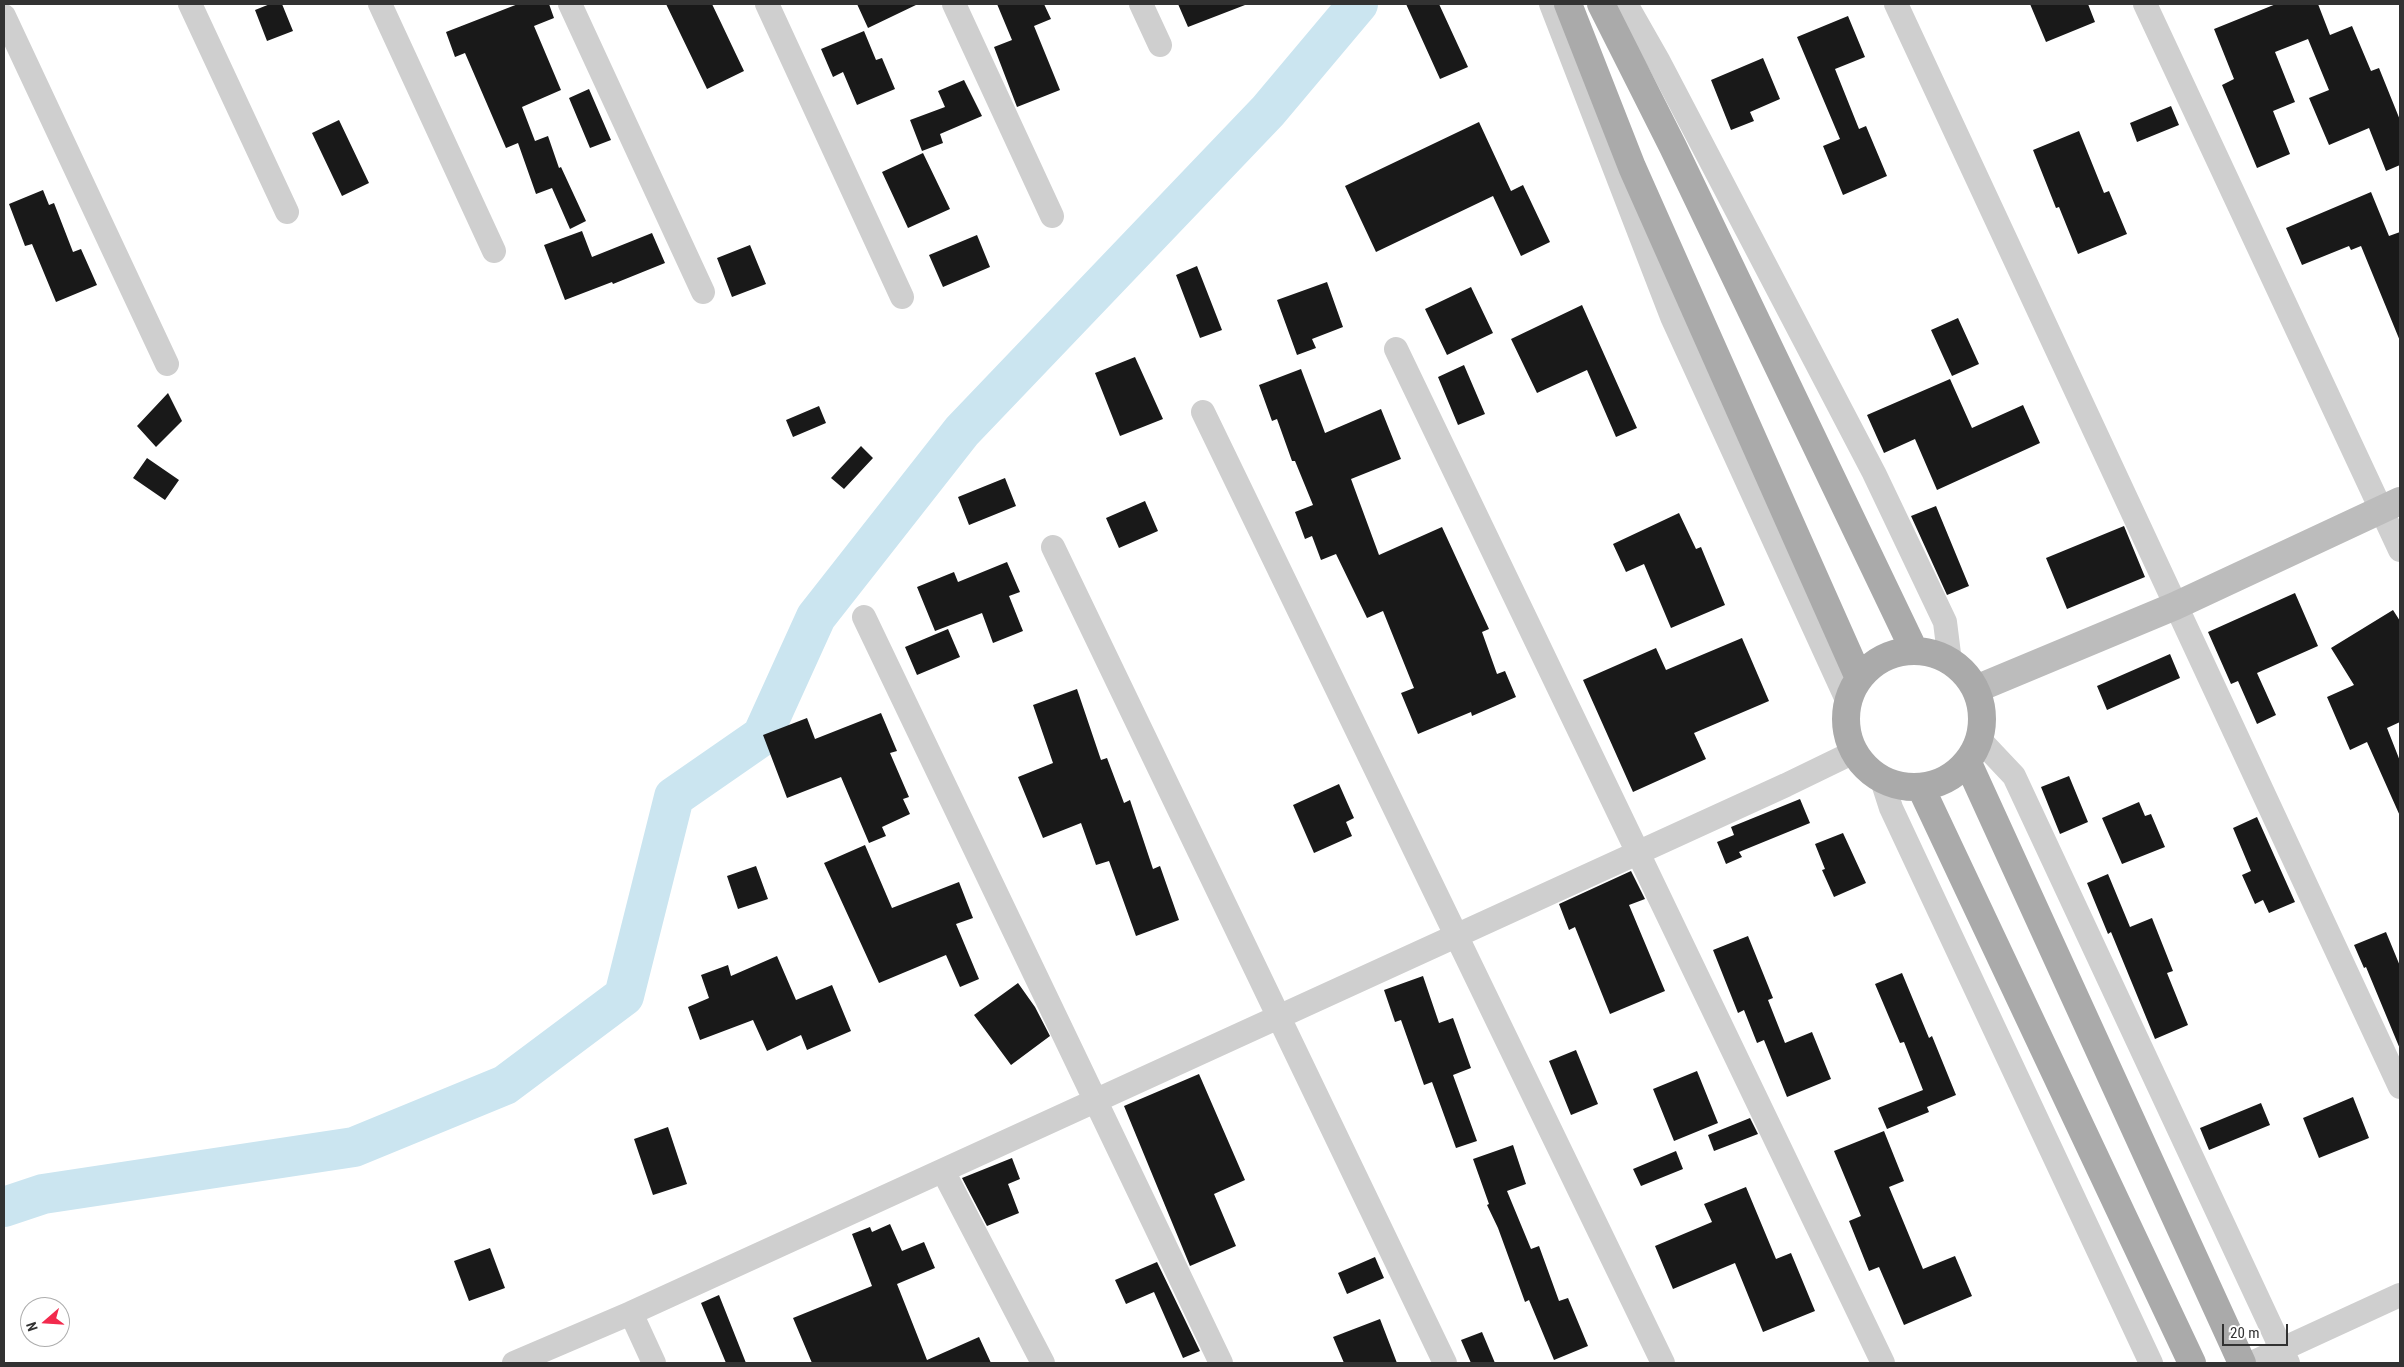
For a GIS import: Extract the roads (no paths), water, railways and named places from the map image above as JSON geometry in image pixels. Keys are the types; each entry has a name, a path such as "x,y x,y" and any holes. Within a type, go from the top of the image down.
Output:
{"main road":[{"path":"1568,4 1632,167 1853,690"},
{"path":"1600,4 1673,147 1914,650"},
{"path":"1976,689 2175,606 2391,505"},
{"path":"1914,650 1938,655 1960,668 1976,689 1983,714 1974,751 1947,780 1921,788 1901,787 1882,780 1866,768 1854,752 1846,727 1853,690 1883,658 1914,650"},
{"path":"1974,751 2242,1363"},
{"path":"1921,788 2192,1363"}],"street":[{"path":"190,4 287,212"},
{"path":"380,4 494,251"},
{"path":"570,4 703,292"},
{"path":"767,4 902,297"},
{"path":"954,4 1052,216"},
{"path":"1141,4 1160,45"},
{"path":"1551,4 1672,317 1853,690"},
{"path":"1626,4 1659,62 1874,473 1945,622 1950,662"},
{"path":"1896,4 2400,1087"},
{"path":"2145,4 2391,505 2400,550"},
{"path":"4,16 167,364"},
{"path":"1396,349 1883,1363"},
{"path":"1204,412 1664,1363"},
{"path":"1053,547 1445,1363"},
{"path":"864,617 1221,1363"},
{"path":"1974,751 2014,776 2284,1356"},
{"path":"514,1363 631,1314 1786,785 1854,752"},
{"path":"1882,780 1891,808 2151,1363"},
{"path":"943,1171 1043,1363"},
{"path":"2252,1363 2284,1356 2400,1295"},
{"path":"631,1314 654,1363"}],"waterway":[{"path":"4,1207 43,1194 354,1147 505,1085 624,996 674,797 762,736 816,617 962,431 1268,111 1358,4"}]}
